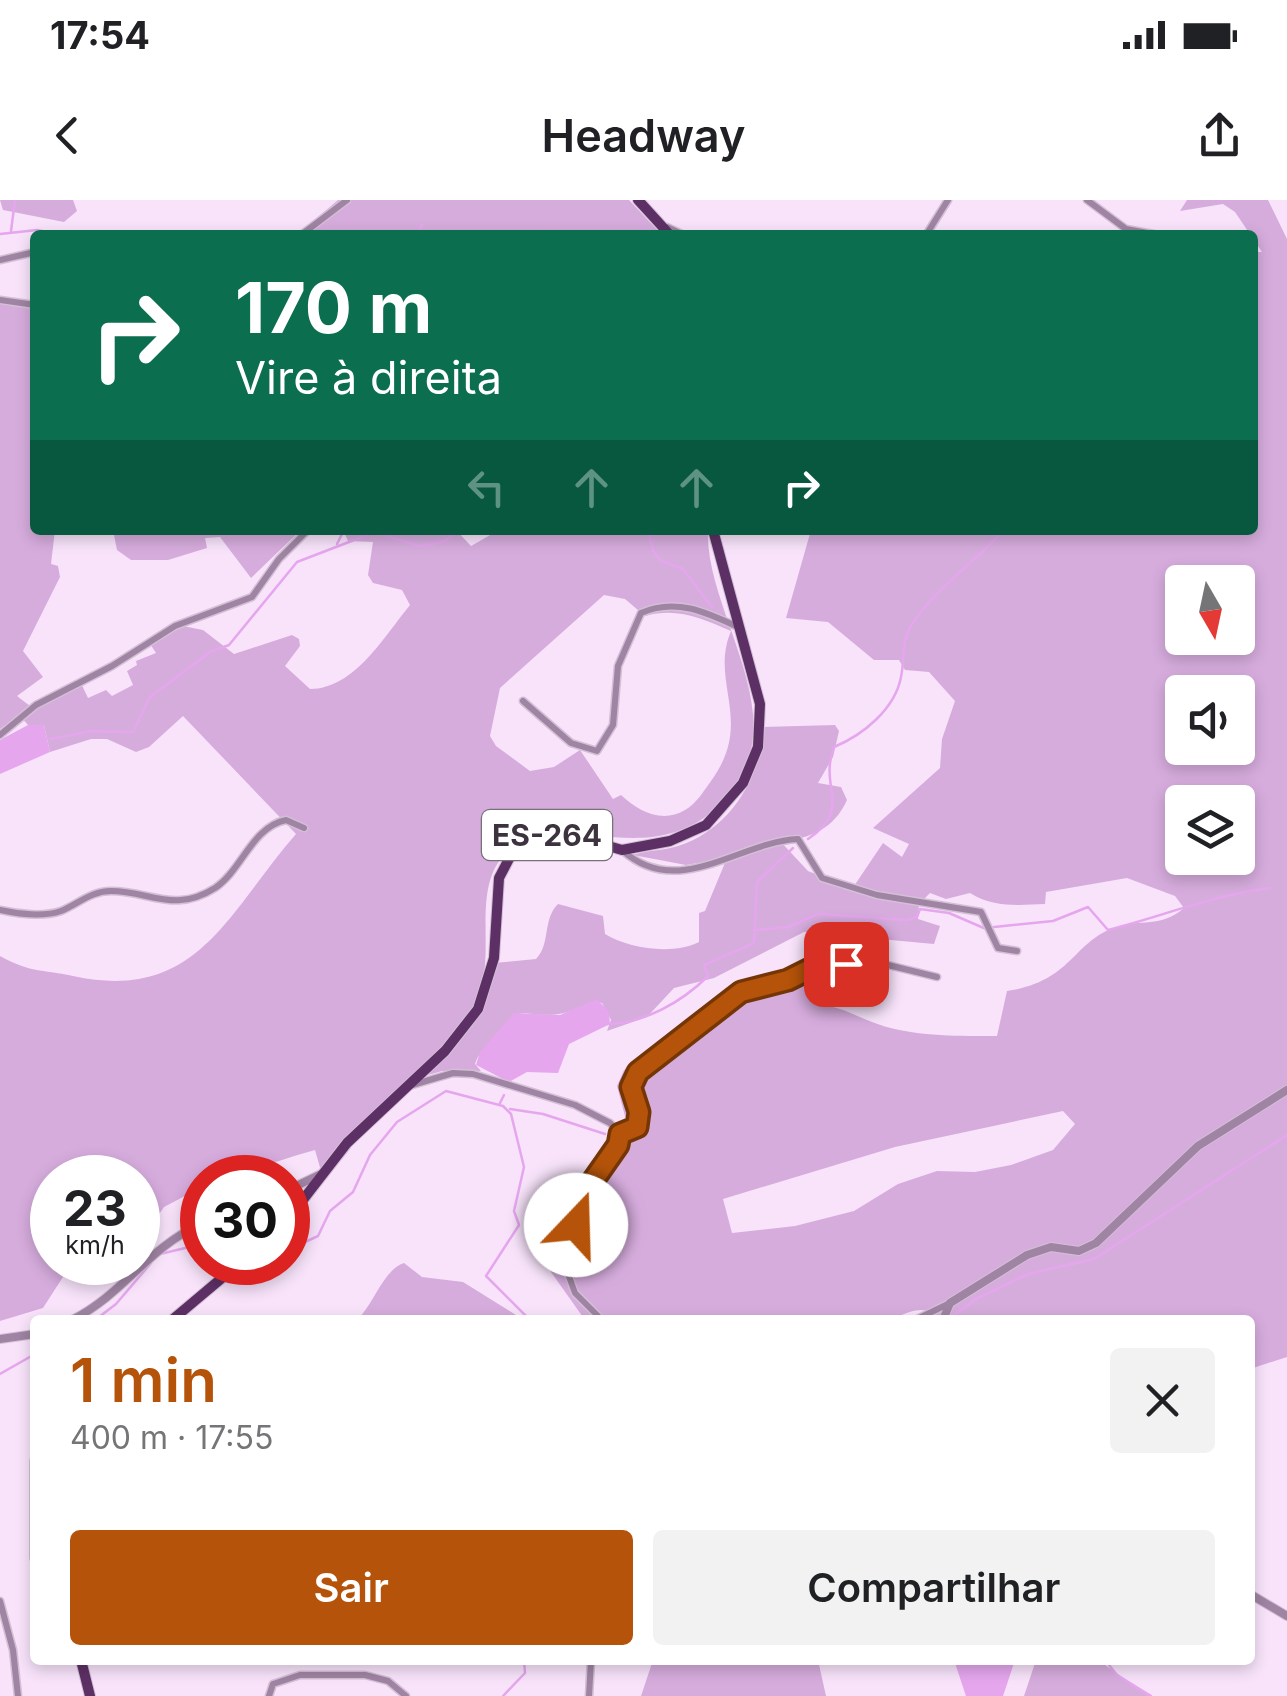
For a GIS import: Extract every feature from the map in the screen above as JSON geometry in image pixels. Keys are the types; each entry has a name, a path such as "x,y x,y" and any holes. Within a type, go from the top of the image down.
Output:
{"main road":[{"path":"638,200 666,230"},
{"name":"ES-264","path":"310,1189 347,1143 462,1032 486,992 494,958 497,892 510,856 548,835 574,836 622,850 670,841 706,824 744,783 758,747 761,718 714,535"},
{"path":"178,1315 214,1285"},
{"path":"82,1665 90,1696"}],"street":[{"path":"308,230 347,200"},
{"path":"929,230 948,200"},
{"path":"1087,200 1131,230"},
{"path":"662,225 673,230"},
{"path":"0,260 30,253"},
{"path":"0,300 30,304"},
{"path":"0,735 36,704 112,666 175,626 252,597 279,559 303,535"},
{"path":"523,701 565,739 597,751 613,724 618,666 641,613 677,606 705,612 741,629"},
{"path":"0,910 56,912 90,896 112,891 151,900 184,900 228,878 267,828 286,820 304,828"},
{"path":"622,850 645,866 686,870 798,839 822,878 877,894 981,912 998,948 1017,951"},
{"path":"620,1134 637,1127 640,1120 631,1093 638,1072 741,992 828,964 906,967 937,977"},
{"path":"408,1087 452,1073 473,1074 575,1106 610,1124 620,1134"},
{"path":"926,1315 1042,1249 1079,1251 1096,1243 1198,1146 1287,1090"},
{"path":"597,1315 570,1285 563,1260 588,1188 618,1145 620,1134"},
{"path":"310,1179 325,1172"},
{"path":"80,1315 108,1298 162,1244 180,1235"},
{"path":"945,1315 950,1303"},
{"path":"0,1339 30,1335"},
{"path":"1255,1597 1287,1616"},
{"path":"0,1601 13,1650 18,1696"},
{"path":"589,1696 591,1665"},
{"path":"269,1696 273,1684 300,1675 379,1678 406,1696"}],"shaded area":[{"path":"0,200 73,200 77,211 64,222 3,210"},
{"path":"338,200 629,200 657,230 303,230"},
{"path":"1187,200 1268,200 1287,239 1287,1357 1255,1367 1255,1315 936,1315 924,1310 904,1315 581,1315 551,1272 552,1245 588,1166 626,1120 617,1086 624,1070 732,986 771,980 810,964 868,964 868,974 829,998 828,1006 902,1031 997,1036 1007,991 1046,979 1101,934 1116,927 1167,918 1184,908 1175,896 1127,878 1046,892 1045,904 997,903 970,893 946,899 930,893 919,904 918,919 940,926 934,944 804,932 714,978 674,988 647,1017 607,1031 611,1020 602,1003 559,1014 522,1013 510,1019 479,1056 475,1064 481,1071 442,1071 421,1077 482,1007 494,963 536,959 541,953 550,917 558,904 603,916 605,934 626,943 664,949 699,942 699,913 705,911 727,858 686,865 633,855 673,848 713,828 727,815 749,783 762,727 835,725 839,731 833,757 818,783 841,787 847,800 842,810 820,831 780,841 808,871 852,889 883,843 902,857 909,844 873,828 940,768 942,739 955,701 929,672 905,670 899,660 874,660 828,622 786,618 810,535 1258,535 1258,252 1262,252 1258,230 1247,230 1235,212 1223,204 1180,211","holes":["1063,1111 1075,1124 1053,1150 1011,1165 975,1172 937,1171 898,1184 854,1211 795,1226 732,1233 723,1199 895,1147"]},
{"path":"0,302 30,305 30,535 54,535 51,564 58,566 60,577 23,651 43,677 17,696 30,706 79,679 88,698 106,690 112,696 133,685 127,671 137,665 136,661 156,653 147,639 173,624 203,630 234,654 292,635 299,639 300,646 285,666 310,689 341,680 368,658 410,605 402,590 373,583 368,575 373,542 348,541 345,535 461,535 471,546 490,535 708,535 716,586 746,675 753,733 748,760 732,790 708,815 680,830 626,838 550,834 527,839 507,852 490,882 484,974 471,1010 444,1046 363,1130 340,1160 321,1171 315,1150 298,1155 180,1155 180,1199 160,1213 160,1155 30,1155 30,1285 58,1285 43,1308 0,1321 0,956 28,968 115,981 150,976 180,964 228,921 296,834 183,716 149,747 136,752 107,739 91,739 50,752 44,725 28,725 19,715 0,729","holes":["604,595 625,599 645,616 678,613 731,631 725,668 730,740 724,759 693,804 668,816 651,814 621,795 613,799 580,750 554,767 530,771 496,746 490,736 500,688"]},
{"path":"114,535 296,535 251,578 220,537 205,538 207,548 168,560 131,560 117,550"},
{"path":"28,725 44,725 50,752 0,774 0,740"},
{"path":"597,999 609,1012 610,1024 569,1044 558,1073 527,1072 509,1082 476,1065 480,1052 514,1013 560,1015"},
{"path":"404,1263 422,1277 463,1282 516,1315 361,1315"},
{"path":"651,1665 819,1665 826,1696 641,1696"},
{"path":"956,1665 1013,1665 1003,1696 966,1696"},
{"path":"1034,1665 1105,1665 1149,1696 1024,1696"}],"waterway":[{"path":"11,231 15,200"},
{"path":"420,230 422,225"},
{"path":"0,234 30,231"},
{"path":"337,544 342,535"},
{"path":"50,739 92,731 133,732 150,697 210,652 229,645 297,562 367,535"},
{"path":"384,535 419,546 443,542 453,535"},
{"path":"649,535 653,551 661,561 683,569 712,607"},
{"path":"808,839 822,828 832,807 830,761 834,747 856,736 885,710 898,689 912,624 933,598 999,535"},
{"path":"607,1024 635,1020 662,1009 708,976 704,965 754,943 757,882 793,848"},
{"path":"994,927 1053,921 1088,907 1108,930 1270,888"},
{"path":"757,930 789,927 818,914 907,920 917,917 920,909 949,913 986,929"},
{"path":"310,1240 318,1236 330,1211 353,1192 370,1155 397,1122 446,1091 503,1106 511,1114 524,1167 514,1211 519,1225 486,1276 525,1315"},
{"path":"500,1103 504,1095"},
{"path":"510,1109 543,1114 605,1134"},
{"path":"954,1315 978,1298 1028,1274 1094,1259 1287,1135"},
{"path":"160,1254 180,1249"},
{"path":"102,1315 132,1285"},
{"path":"0,1374 30,1357"},
{"path":"503,1696 525,1673 524,1665"},
{"path":"1109,1665 1117,1675 1151,1696"}],"route":[{"path":"576,1225 588,1188 618,1145 620,1134 631,1132 640,1120 631,1093 632,1080 638,1072 680,1036 750,987 779,983 828,964 846,964"}]}
